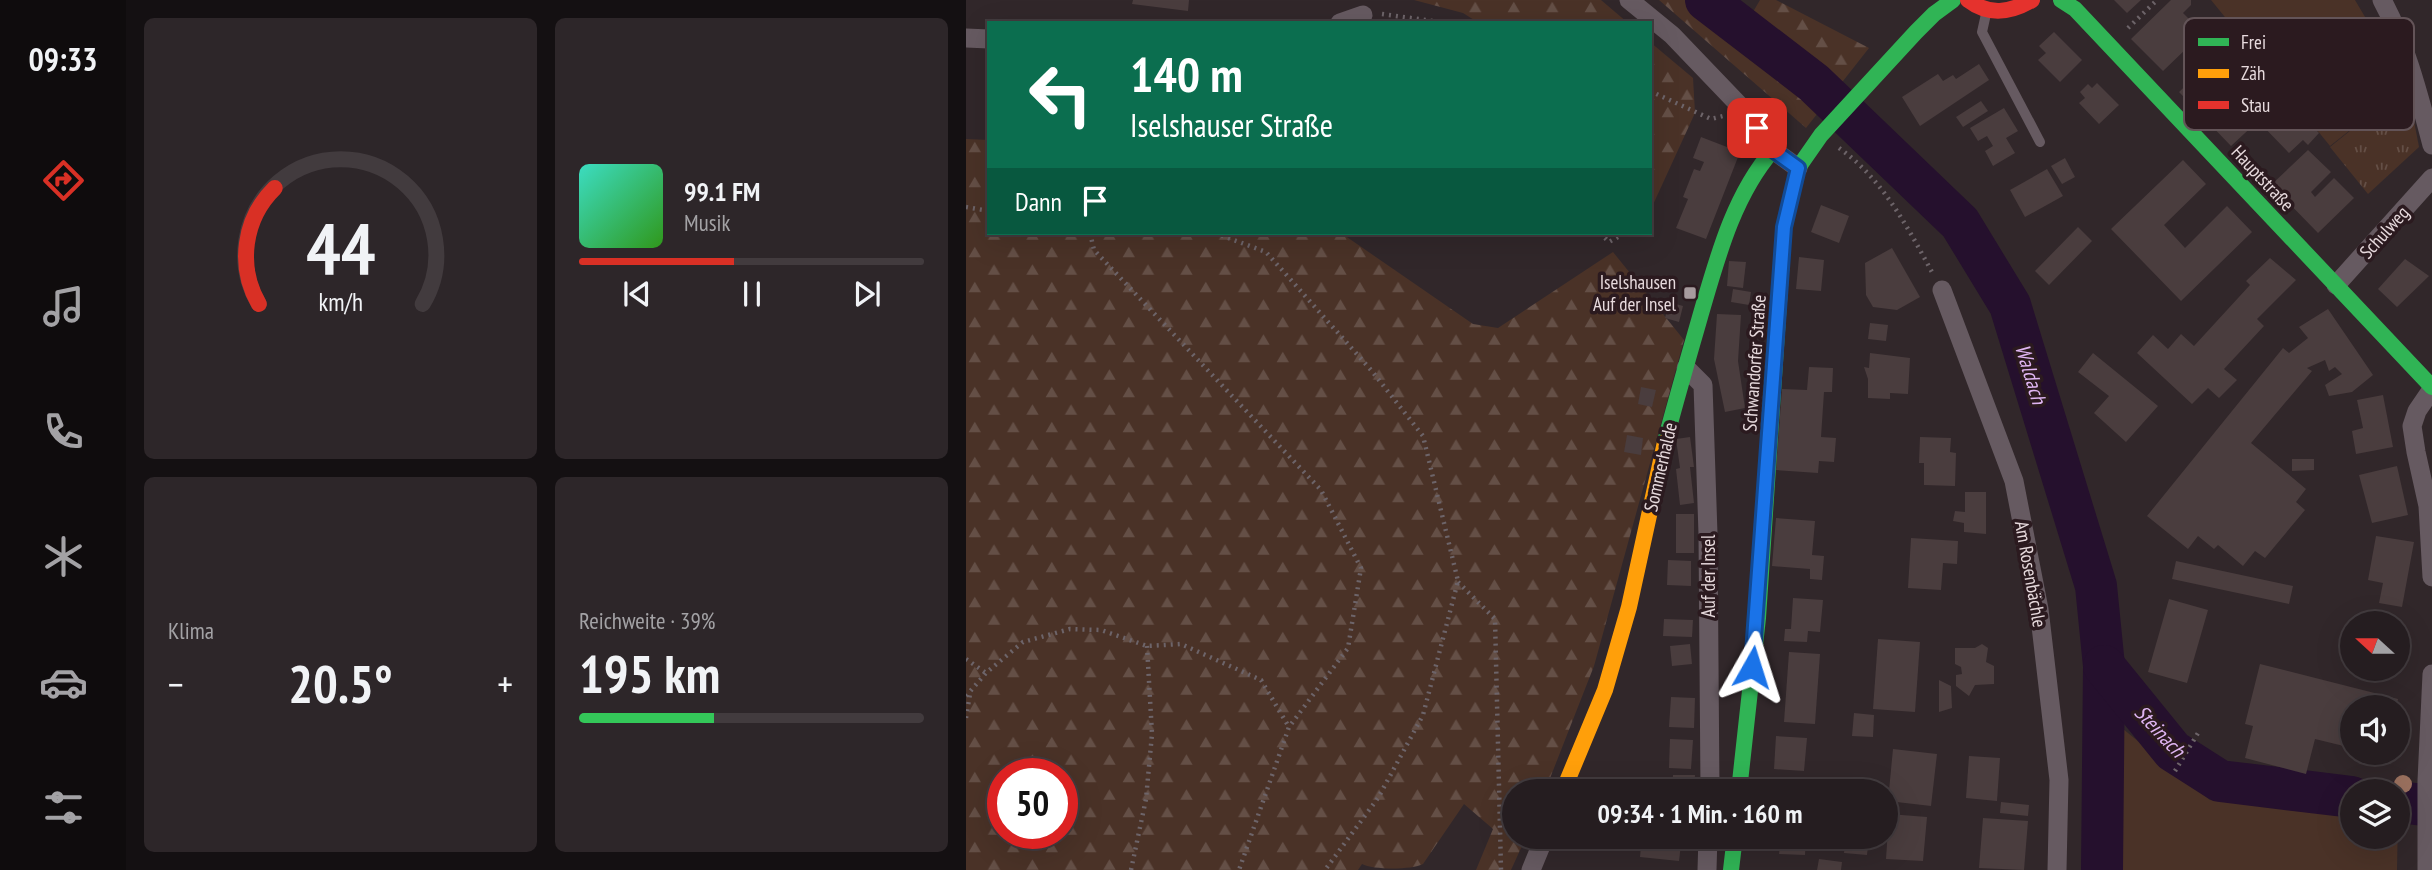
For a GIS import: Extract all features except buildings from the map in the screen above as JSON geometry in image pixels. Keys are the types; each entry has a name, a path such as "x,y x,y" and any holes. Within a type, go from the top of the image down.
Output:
{"main road":[{"name":"Schwandorfer Straße","path":"1740,779 1758,618 1784,227 1798,168 1827,129 1865,87 1916,32 1953,0"},
{"path":"1968,0 1986,11 2003,13 2018,9 2032,0"},
{"name":"Hauptstraße","path":"2061,0 2075,9 2184,124"},
{"name":"Hauptstraße","path":"2189,130 2432,388"},
{"name":"Sommerhalde","path":"1568,779 1605,690 1629,607 1664,444 1731,219 1759,166 1773,150"},
{"path":"1731,870 1733,849"}],"street":[{"path":"1629,0 1672,35 1741,107 1773,150 1798,168"},
{"path":"2382,0 2392,18"},
{"path":"1346,21 1363,15"},
{"path":"966,38 987,39"},
{"path":"2414,83 2432,145"},
{"name":"Schulweg","path":"2336,285 2432,178"},
{"name":"Am Rosenbächle","path":"1942,290 2014,481 2039,609 2059,780 2057,870"},
{"name":"Auf der Insel","path":"1686,368 1703,384 1708,534 1710,779"},
{"path":"2432,388 2417,411 2412,426 2428,506 2432,577"},
{"path":"2427,870 2427,781 2432,674"},
{"path":"1531,870 1540,849"},
{"path":"1707,870 1708,849"}],"lane":[{"path":"1986,11 1982,32 2040,142"}],"path":[{"path":"2110,46 2157,0"},
{"path":"1363,15 1392,14 1435,21"},
{"path":"1652,92 1711,119"},
{"path":"1827,129 1888,197 1942,290"},
{"path":"966,207 987,211"},
{"path":"1090,235 1094,250 1321,490 1361,568 1348,648 1289,727 1239,870"},
{"path":"1220,235 1266,252 1371,370 1423,436 1458,581 1423,715 1378,799 1325,870"},
{"path":"1602,235 1609,242 1621,235"},
{"path":"1458,581 1495,619 1501,870"},
{"path":"966,718 968,695 986,673 1023,642 1070,629 1101,630 1147,646 1181,644 1261,680 1289,727"},
{"path":"1131,870 1146,799 1152,733 1147,646"},
{"path":"966,659 986,673"},
{"path":"2175,771 2198,733"}],"green space":[{"path":"1414,0 1601,0 1626,21 1476,21 1463,13"},
{"path":"1659,0 1736,0 1753,12 1760,0 1776,0 1869,48 1806,128"},
{"path":"2211,0 2355,0 2366,18 2226,18"},
{"path":"1652,44 1693,78 1695,113 1652,207"},
{"path":"2414,121 2419,147 2368,194 2330,147 2351,130 2414,130"},
{"path":"2317,130 2350,130 2330,146"},
{"path":"966,139 987,140 987,235 1344,235 1473,324 1498,328 1613,252 1684,340 1594,666 1550,779 1502,779 1502,849 1521,849 1511,870 1476,870 1493,829 1464,804 1423,864 1383,868 1362,864 1358,870 966,870"},
{"path":"2106,715 2210,800 2340,813 2340,849 2398,849 2397,870 2108,870"}],"waterway":[{"name":"Waldach","path":"1706,0 1814,83 1960,223 2010,305 2096,586 2104,666 2102,870"},
{"name":"Steinach","path":"2104,666 2173,751 2220,781 2340,796"},
{"name":"Steinach","path":"2410,803 2432,806"}],"traffic: fast":[{"path":"1740,779 1758,618 1784,227 1798,168 1821,135 1916,32 1953,0"},
{"path":"2061,0 2075,9 2184,124"},
{"path":"2189,130 2432,387"},
{"path":"1665,442 1706,295 1728,229 1747,187 1773,150"},
{"path":"1731,870 1733,849"}],"traffic: slow":[{"path":"1568,779 1605,690 1629,607 1665,442"}],"traffic: jam":[{"path":"1968,0 1984,9 2000,11 2016,8 2032,0"}],"place":[{"name":"Iselshausen Auf der Insel","path":"1690,293"}],"route":[{"path":"1752,667 1758,618 1784,227 1798,168 1773,150 1757,128"}]}
